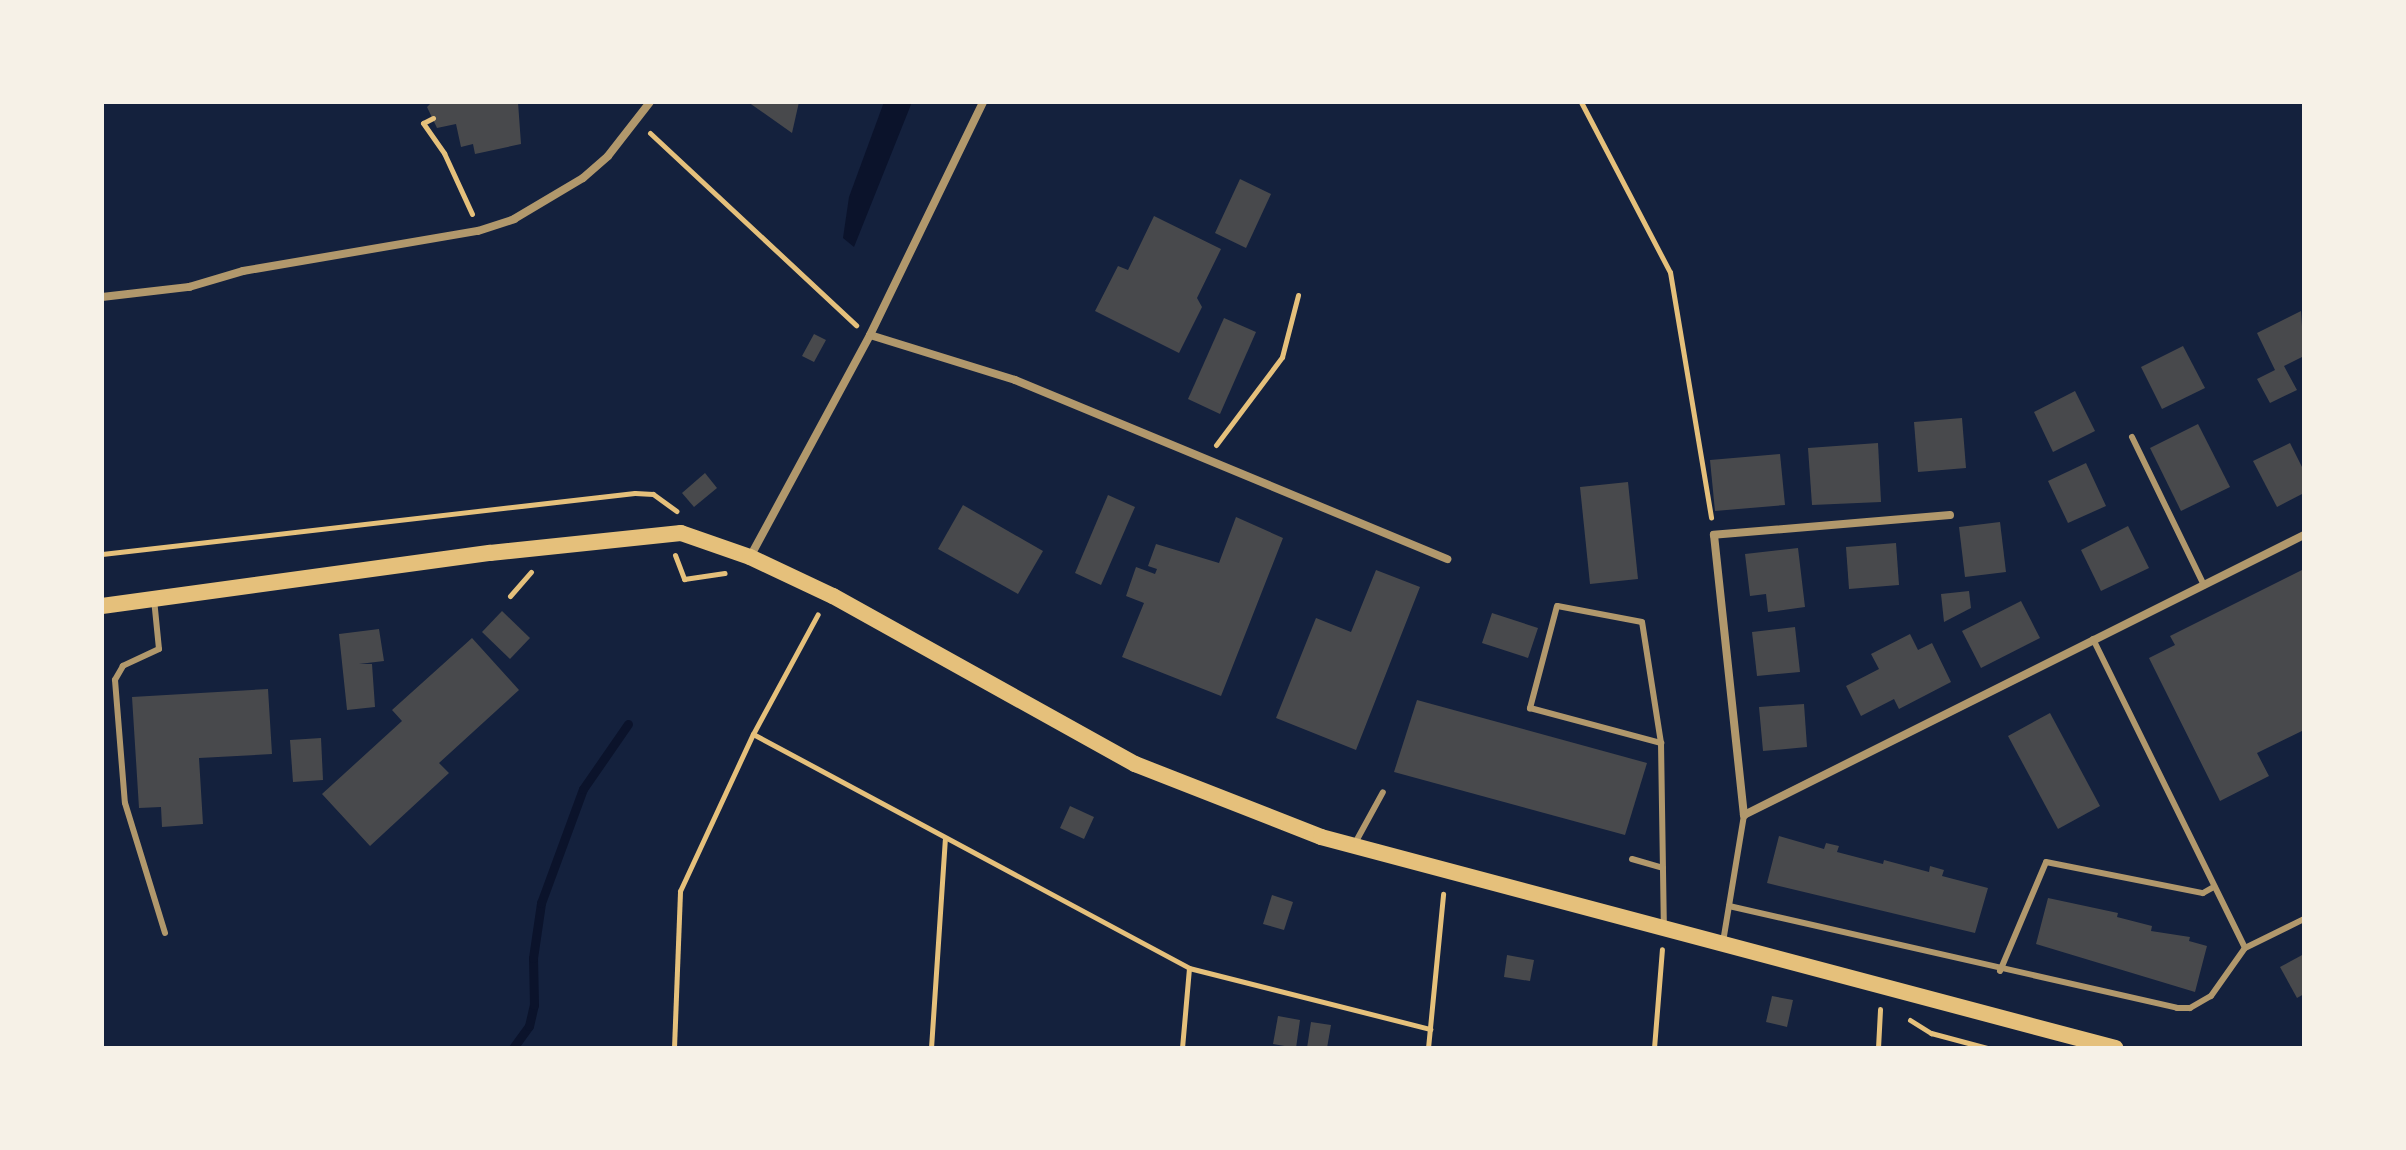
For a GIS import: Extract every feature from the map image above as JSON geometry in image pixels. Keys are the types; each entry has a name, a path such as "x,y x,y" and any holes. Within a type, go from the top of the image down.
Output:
{"main road":[{"path":"102,606 490,553 681,533 750,557 833,596 1135,764 1354,845 1664,925 1881,988 2115,1048"}],"street":[{"path":"102,297 189,287 344,251 478,231 514,219 572,186 637,122 650,102"},
{"path":"750,557 870,335 983,102"},
{"path":"870,335 1015,380 1447,559"},
{"path":"1950,515 1714,535 1744,815 2304,535"}],"lane":[{"path":"2132,437 2204,585"},
{"path":"154,599 159,649 123,666 115,680 125,803 165,933"},
{"path":"1661,743 1530,708 1557,606 1642,622 1661,743 1664,925"},
{"path":"2093,639 2245,948"},
{"path":"1354,845 1383,792"},
{"path":"1723,942 1744,815"},
{"path":"1632,859 1663,868"},
{"path":"2000,971 2046,862 2203,893 2214,887"},
{"path":"1729,906 2000,971 2190,1008 2211,996 2245,948 2304,919"}],"path":[{"path":"1581,102 1670,272 1714,535"},
{"path":"433,118 423,123 444,153 478,231"},
{"path":"637,122 843,317 870,335"},
{"path":"1205,459 1282,357 1298,295"},
{"path":"102,554 635,493 653,494 671,505 681,533 673,561 684,579 717,578 750,557"},
{"path":"674,1048 680,891 808,625 833,596"},
{"path":"753,734 1189,968 1430,1029"},
{"path":"931,1048 945,839"},
{"path":"1428,1048 1445,868"},
{"path":"1654,1048 1664,925"},
{"path":"1182,1048 1189,968"},
{"path":"1878,1048 1881,988"},
{"path":"1880,1009 1890,1012"},
{"path":"1901,1015 1931,1033 1987,1048"}],"water":[{"path":"884,102 912,102 854,247 843,238 849,197"}],"building":[{"path":"432,102 518,102 521,144 475,154 473,144 461,147 456,124 437,128 427,107"},
{"path":"748,102 799,102 792,133"},
{"path":"1240,179 1271,194 1246,248 1215,233"},
{"path":"1154,216 1221,249 1197,298 1202,307 1179,353 1095,311 1118,266 1128,270"},
{"path":"2301,311 2304,356 2284,366 2297,390 2270,403 2257,379 2275,370 2257,333"},
{"path":"1224,318 1256,332 1220,414 1188,399"},
{"path":"814,334 826,340 814,362 802,356"},
{"path":"2183,346 2205,388 2162,409 2141,367"},
{"path":"2075,391 2095,431 2053,452 2034,412"},
{"path":"1962,418 1966,468 1918,472 1914,422"},
{"path":"2198,424 2230,487 2181,511 2150,448"},
{"path":"1878,443 1881,502 1812,505 1808,448"},
{"path":"2290,443 2304,471 2304,493 2277,507 2253,461"},
{"path":"1780,454 1785,505 1715,511 1710,460"},
{"path":"2086,463 2106,506 2068,523 2048,481"},
{"path":"705,473 717,488 694,507 682,493"},
{"path":"1628,482 1638,579 1590,584 1580,487"},
{"path":"1108,495 1135,507 1101,585 1075,573"},
{"path":"963,505 1043,551 1018,594 938,549"},
{"path":"1236,517 1283,538 1221,696 1122,657 1144,603 1126,596 1136,567 1155,574 1157,569 1148,566 1156,544 1219,563"},
{"path":"2000,522 2006,572 1965,577 1959,527"},
{"path":"2128,526 2149,568 2101,591 2081,550"},
{"path":"1896,543 1899,585 1849,589 1846,547"},
{"path":"1798,548 1805,607 1768,612 1766,594 1750,596 1745,554"},
{"path":"2304,569 2304,730 2257,753 2269,776 2220,801 2149,658 2175,645 2170,636"},
{"path":"1376,570 1420,587 1356,750 1276,718 1316,618 1351,632"},
{"path":"1969,591 1971,608 1944,622 1941,594"},
{"path":"2021,601 2040,638 1981,668 1962,631"},
{"path":"502,611 530,638 510,659 482,632"},
{"path":"1492,613 1538,628 1528,658 1482,643"},
{"path":"1795,627 1800,672 1757,676 1752,632"},
{"path":"379,629 384,661 359,664 372,664 375,707 347,710 339,634"},
{"path":"1910,634 1918,650 1932,643 1951,682 1899,709 1894,699 1861,716 1846,686 1879,669 1871,654"},
{"path":"472,638 519,690 439,763 449,773 370,846 322,794 402,721 392,710"},
{"path":"268,689 272,754 199,758 203,824 162,827 161,807 139,808 132,697"},
{"path":"1417,700 1647,763 1625,835 1394,772"},
{"path":"1804,704 1807,747 1763,751 1759,707"},
{"path":"2050,713 2100,806 2058,829 2008,736"},
{"path":"321,738 323,780 293,782 290,740"},
{"path":"1070,806 1094,817 1084,839 1060,828"},
{"path":"1779,836 1824,849 1826,843 1839,846 1837,852 1883,864 1884,860 1929,872 1930,866 1944,870 1942,876 1988,888 1975,933 1767,883"},
{"path":"1272,895 1293,902 1284,930 1263,924"},
{"path":"2048,898 2118,913 2117,917 2152,926 2151,931 2190,937 2189,941 2207,946 2195,992 2036,944"},
{"path":"2304,954 2304,994 2297,998 2280,967"},
{"path":"1507,955 1534,960 1530,981 1504,977"},
{"path":"1772,996 1793,1000 1787,1027 1766,1022"},
{"path":"1278,1016 1300,1020 1296,1048 1273,1044"},
{"path":"1311,1022 1331,1025 1327,1048 1307,1048"}],"waterway":[{"path":"513,1048 529,1026 534,1005 533,958 541,903 583,789 628,724"}]}
